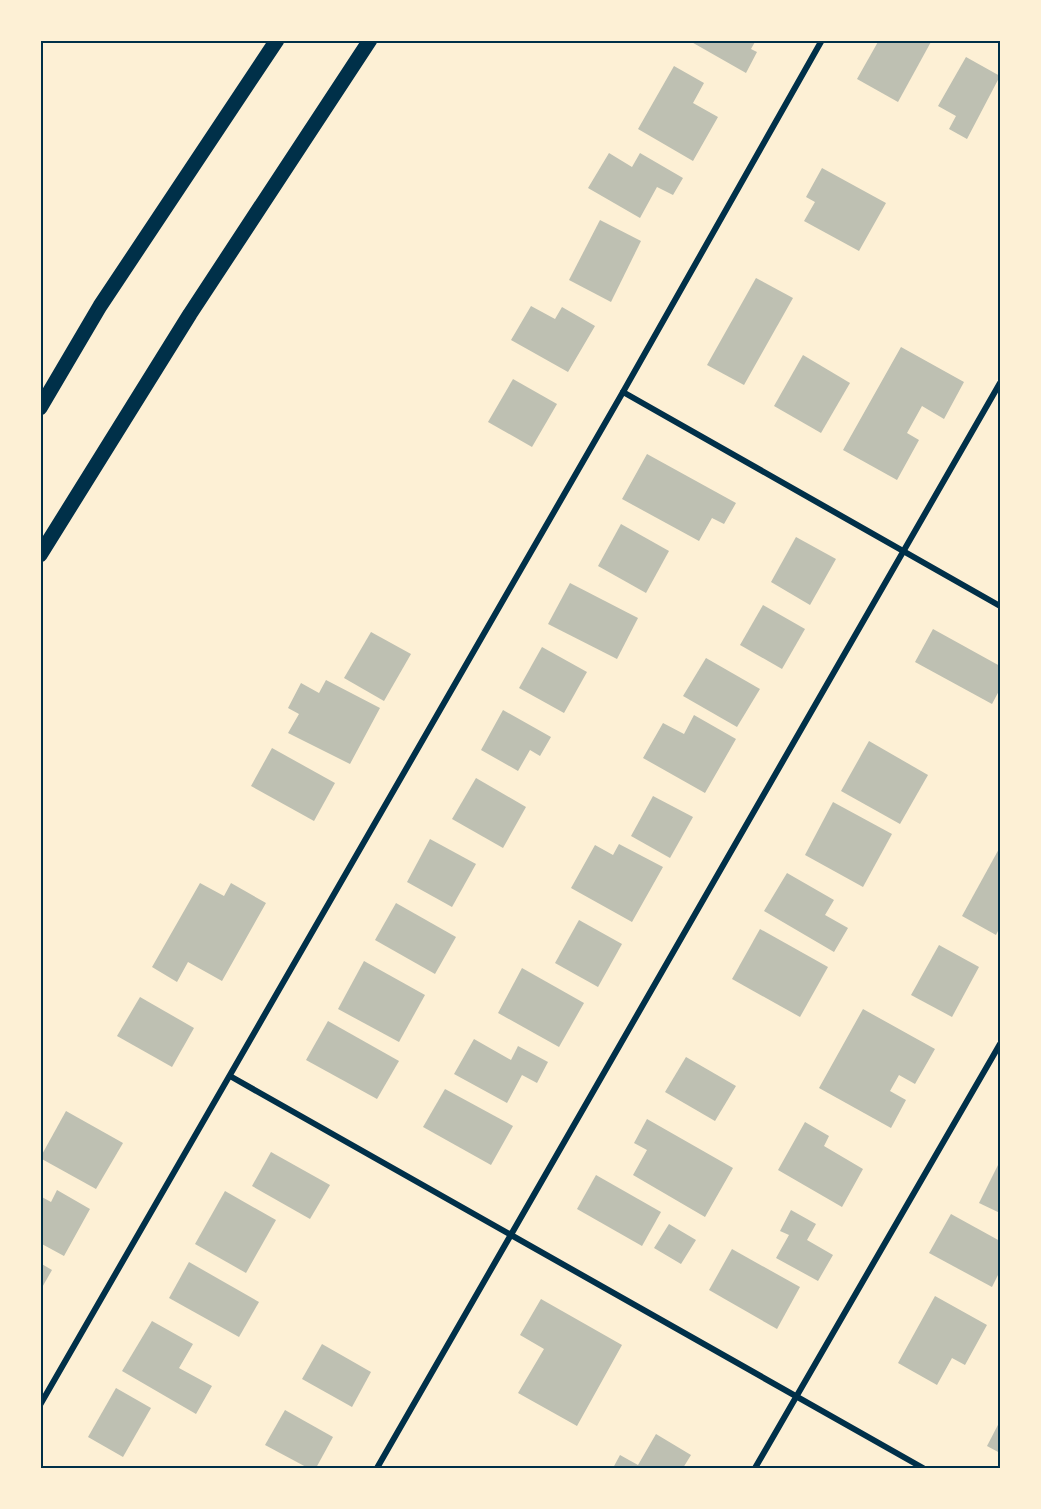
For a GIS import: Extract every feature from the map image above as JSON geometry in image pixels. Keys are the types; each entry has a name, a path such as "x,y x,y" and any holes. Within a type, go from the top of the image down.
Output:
{"main road":[{"path":"40,408 100,306 277,40"},
{"path":"40,555 190,314 370,40"}],"street":[{"path":"40,1405 623,392 822,40"},
{"path":"377,1468 1000,383"},
{"path":"623,392 1000,606"},
{"path":"755,1468 1000,1044"},
{"path":"230,1076 923,1468"}],"building":[{"path":"688,40 756,40 751,49 757,52 746,73"},
{"path":"879,40 932,40 898,102 857,79"},
{"path":"966,57 1000,76 967,139 949,129 956,116 938,106"},
{"path":"674,66 704,83 693,103 718,117 693,161 638,129"},
{"path":"609,153 632,167 640,153 683,178 673,195 657,187 640,218 588,188"},
{"path":"822,168 886,203 859,251 804,221 815,202 806,197"},
{"path":"600,220 641,241 611,302 569,280"},
{"path":"756,278 793,298 744,385 707,365"},
{"path":"531,306 555,319 562,307 595,326 568,372 511,340"},
{"path":"901,347 964,382 944,419 922,406 907,433 919,440 897,480 843,450"},
{"path":"803,355 850,383 821,433 774,406"},
{"path":"513,379 557,404 532,447 488,422"},
{"path":"647,454 736,503 724,524 712,518 699,541 622,499"},
{"path":"621,524 669,551 646,593 598,566"},
{"path":"796,537 836,559 810,605 771,582"},
{"path":"570,583 638,618 617,659 548,624"},
{"path":"763,605 805,629 782,669 740,645"},
{"path":"933,629 1000,666 1000,689 992,704 915,662"},
{"path":"371,632 411,654 384,701 344,678"},
{"path":"542,647 587,672 564,713 519,688"},
{"path":"706,658 760,689 737,727 683,696"},
{"path":"326,680 380,708 350,764 288,733 299,714 288,708 301,683 319,693"},
{"path":"503,710 551,737 540,756 530,750 518,771 481,750"},
{"path":"694,715 736,739 705,793 643,758 663,723 684,734"},
{"path":"869,741 928,775 900,824 841,791"},
{"path":"272,748 335,783 314,821 251,786"},
{"path":"476,778 526,807 503,848 452,819"},
{"path":"653,796 693,817 670,858 631,836"},
{"path":"833,802 892,834 863,887 805,855"},
{"path":"430,839 476,864 452,907 407,882"},
{"path":"619,844 663,867 632,922 571,888 595,845 613,855"},
{"path":"1000,847 1000,927 996,935 962,916"},
{"path":"787,873 834,900 825,915 848,928 834,952 764,911"},
{"path":"200,883 224,896 231,883 266,903 222,981 188,962 177,982 152,967"},
{"path":"396,903 456,937 435,974 375,940"},
{"path":"579,920 622,944 598,987 555,963"},
{"path":"760,929 828,967 800,1017 732,979"},
{"path":"939,945 979,967 952,1017 911,995"},
{"path":"364,961 425,995 399,1042 338,1009"},
{"path":"522,968 584,1003 559,1047 498,1013"},
{"path":"140,997 194,1028 172,1067 117,1036"},
{"path":"863,1009 935,1049 915,1084 899,1075 890,1091 906,1100 891,1128 819,1088"},
{"path":"328,1021 399,1061 377,1099 306,1060"},
{"path":"474,1039 511,1060 518,1046 548,1062 537,1083 522,1075 507,1103 454,1074"},
{"path":"686,1057 736,1086 715,1121 665,1092"},
{"path":"445,1089 513,1126 491,1165 423,1127"},
{"path":"66,1111 123,1143 96,1189 40,1158"},
{"path":"647,1119 733,1168 705,1217 633,1175 647,1150 634,1143"},
{"path":"805,1122 829,1136 824,1146 863,1169 842,1207 778,1170"},
{"path":"271,1152 330,1185 310,1219 252,1186"},
{"path":"1000,1161 1000,1213 979,1203"},
{"path":"596,1175 661,1212 642,1246 577,1209"},
{"path":"57,1190 90,1209 64,1256 40,1243 40,1196 51,1202"},
{"path":"225,1191 276,1220 246,1273 195,1244"},
{"path":"791,1210 816,1224 807,1240 833,1255 818,1281 776,1258 789,1235 780,1231"},
{"path":"951,1214 1000,1241 1000,1271 992,1287 929,1253"},
{"path":"669,1224 696,1240 681,1264 654,1248"},
{"path":"732,1249 800,1287 777,1329 709,1290"},
{"path":"189,1262 259,1302 239,1337 169,1298"},
{"path":"40,1263 52,1270 40,1291"},
{"path":"935,1296 987,1325 965,1365 952,1358 937,1385 898,1363"},
{"path":"541,1299 622,1345 577,1426 518,1393 544,1349 520,1335"},
{"path":"152,1321 193,1344 179,1368 212,1386 196,1414 122,1371"},
{"path":"322,1344 371,1372 352,1407 302,1379"},
{"path":"116,1388 151,1408 123,1457 88,1437"},
{"path":"285,1410 333,1437 316,1468 308,1468 265,1445"},
{"path":"1000,1421 1000,1453 987,1446"},
{"path":"656,1434 691,1455 683,1468 613,1468 620,1455 638,1465"}]}
